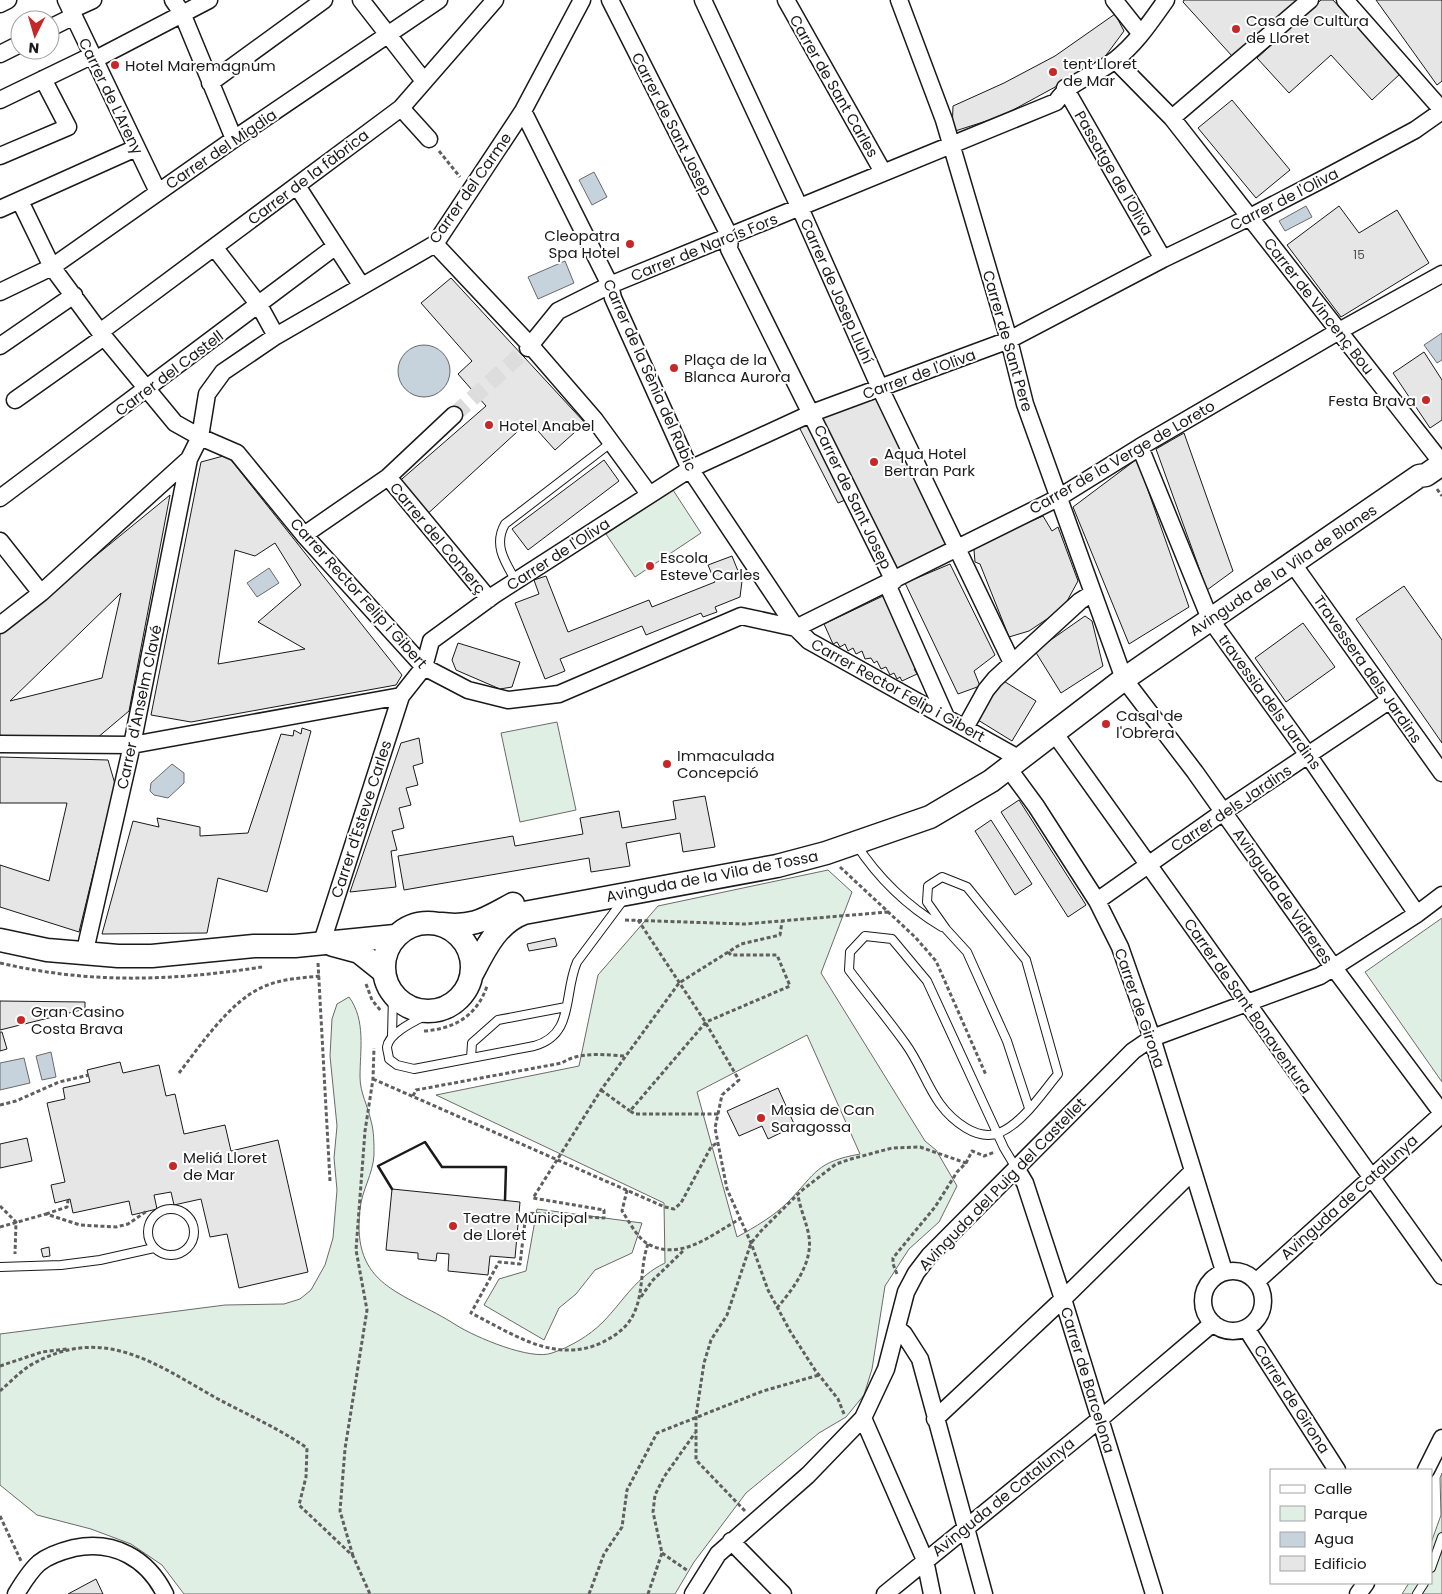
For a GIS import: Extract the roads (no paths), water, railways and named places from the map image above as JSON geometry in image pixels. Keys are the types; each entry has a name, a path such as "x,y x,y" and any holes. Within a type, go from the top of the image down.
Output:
{"main road":[{"name":"Avinguda de la Vila de Blanes","path":"1124,679 1419,476 1426,475 1442,464"},
{"name":"Avinguda de la Vila de Tossa","path":"472,974 493,937 516,916 540,908 777,866 855,844 930,817 952,805 1055,734 1124,679"},
{"name":"Avinguda de la Vila de Tossa","path":"441,924 470,925 486,920 512,905 527,900 749,859 807,844 915,809 1014,763"},
{"path":"0,940 84,955 152,956 254,946 295,946 320,950 360,952 375,977 393,994 408,1006 424,1012 434,1011 452,1004 460,998 470,983 472,974 473,964 468,948 454,931 441,924 416,923 395,936 320,950"},
{"path":"375,977 395,936"},
{"path":"0,954 53,964 137,969 195,966 236,960 295,946"}],"street":[{"path":"0,4 8,0"},
{"path":"60,18 70,8 92,0"},
{"path":"0,100 93,58 178,6 209,0"},
{"path":"210,83 324,0"},
{"path":"361,0 424,81"},
{"name":"Carrer del Migdia","path":"0,292 52,267 234,139 439,0"},
{"name":"Carrer de la fàbrica","path":"16,400 214,247 401,108 495,0"},
{"name":"Carrer del Carme","path":"200,437 207,394 223,372 276,336 434,244 523,111 582,0"},
{"name":"Carrer de Sant Josep","path":"610,0 812,413 890,583 946,717"},
{"name":"Carrer de Josep Lluhí","path":"703,0 800,208 880,388 1012,663"},
{"name":"Carrer de Sant Carles","path":"786,0 883,172"},
{"name":"Carrer de Sant Pere","path":"899,0 951,145 1026,404 1124,679"},
{"path":"1114,0 1141,34"},
{"name":"Carrer de Narcís Fors","path":"529,347 558,311 610,285 729,243 800,208 883,172 1056,102 1065,88 1115,60 1141,34 1166,0"},
{"path":"1172,118 1310,0"},
{"path":"1345,0 1442,111"},
{"path":"178,6 234,139"},
{"name":"Carrer de L'Areny","path":"70,8 158,192"},
{"name":"Carrer de Vincenç Bou","path":"1115,60 1172,118 1442,464"},
{"path":"0,156 68,127 43,79"},
{"name":"Passatge de l'Oliva","path":"1065,88 1163,259"},
{"path":"401,108 429,139"},
{"name":"Carrer de la Sènia del Rabic","path":"523,111 610,285 613,298 690,469 796,628"},
{"name":"Carrer de l'Oliva","path":"424,667 431,641 516,581 690,469 812,413 1009,340 1163,259 1250,218 1415,130 1442,111"},
{"path":"0,209 136,148"},
{"path":"297,186 361,285"},
{"path":"0,625 41,594 188,458 200,437 175,423 102,334 52,267 20,201"},
{"path":"434,244 529,347 612,442 649,494"},
{"name":"Carrer del Castell","path":"0,498 336,246"},
{"path":"214,247 259,305 276,336"},
{"name":"Carrer de la Verge de Loreto","path":"796,628 1058,498 1140,446 1442,274"},
{"path":"0,346 74,295"},
{"path":"304,535 388,476 454,415"},
{"name":"Carrer Rector Felip i Gibert","path":"200,437 237,453 304,535 424,667 468,690 508,700 559,694 741,616 796,628 809,641 965,728 1014,763"},
{"name":"travessia dels Jardins","path":"1140,446 1210,619 1308,755 1417,914"},
{"name":"Carrer d'Anselm Clavé","path":"84,955 132,745 188,458"},
{"name":"Carrer del Comerç","path":"388,476 489,599"},
{"path":"0,541 41,594"},
{"name":"Travessera dels Jardins","path":"1293,564 1442,774"},
{"path":"965,728 990,684 1080,601 1093,593"},
{"path":"0,744 132,745 401,696 424,667"},
{"name":"Avinguda de Vidreres","path":"1124,679 1442,1113"},
{"name":"Carrer d'Esteve Carles","path":"320,950 401,696"},
{"name":"Carrer dels Jardins","path":"1097,901 1223,812 1390,700"},
{"name":"Carrer de Sant Bonaventura","path":"1055,734 1370,1178 1442,1276"},
{"name":"Carrer de Girona","path":"1014,763 1036,806 1097,901 1120,947 1152,1038 1224,1271"},
{"name":"Avinguda del Puig del Castellet","path":"693,1594 718,1554 808,1475 863,1418 886,1369 902,1305 912,1281 929,1256 1133,1051 1152,1038 1302,984 1334,968 1417,914 1442,895"},
{"name":"Avinguda de Catalunya","path":"1257,1282 1442,1113"},
{"name":"Carrer de Barcelona","path":"1016,1168 1024,1183 1063,1299 1154,1594"},
{"path":"935,1419 1063,1299 1193,1171"},
{"path":"1224,1271 1239,1271 1252,1276 1257,1282 1264,1298 1263,1308 1255,1322 1246,1328 1230,1331 1213,1324 1204,1310 1202,1299 1210,1281 1224,1271"},
{"name":"Avinguda de Catalunya","path":"885,1594 1100,1419 1213,1324"},
{"path":"897,1328 904,1334 920,1360 964,1528 984,1594"},
{"name":"Carrer de Girona","path":"1246,1328 1336,1469"},
{"path":"863,1418 925,1560 932,1594"},
{"path":"1426,1469 1442,1438"},
{"path":"731,1541 783,1594"},
{"path":"16,1594 39,1563 60,1551 88,1545 116,1548 142,1562 158,1581 165,1594"}],"lane":[{"path":"516,581 503,559 500,533 505,524 612,442"},
{"path":"855,844 877,875 922,915 946,929"},
{"path":"1016,1168 998,1133 927,981 892,939 866,936 850,952 849,970 906,1045 933,1096 951,1120 977,1135 998,1133 1010,1126 1029,1108 1058,1074 1026,960 968,887 942,877 928,886 926,902 971,961 1007,1041 1029,1108"},
{"path":"393,994 392,1037 387,1047 389,1059 397,1065 414,1069 544,1043 558,1032 577,962 630,892"},
{"path":"471,1058 472,1043 492,1023 566,1007"},
{"path":"392,1037 408,1025 434,1011"},
{"path":"0,1267 71,1264 100,1260 154,1248 168,1255 183,1252 188,1247 194,1233 189,1218 184,1213 169,1209 155,1214 150,1220 147,1235 154,1248"},
{"path":"1432,1565 1442,1537"}],"water":[{"path":"594,172 607,197 592,205 579,180"},
{"path":"1306,206 1312,217 1285,231 1279,221"},
{"path":"565,261 574,283 538,299 528,277"},
{"path":"1442,333 1442,360 1437,363 1424,345"},
{"path":"424,345 434,347 442,353 448,361 450,371 448,381 442,389 434,395 424,397 414,395 406,389 400,381 398,371 400,361 406,353 414,347"},
{"path":"269,568 279,583 257,597 247,583"},
{"path":"172,764 184,773 184,783 168,798 154,795 150,791 151,783"},
{"path":"51,1052 56,1077 42,1080 36,1056"},
{"path":"24,1058 30,1083 0,1090 0,1063"}],"tunnel":[{"path":"454,415 528,348"}],"place":[{"name":"Casa de Cultura de Lloret","path":"1236,29"},
{"name":"Hotel Maremagnum","path":"115,65"},
{"name":"tent Lloret de Mar","path":"1053,72"},
{"name":"Cleopatra Spa Hotel","path":"630,244"},
{"name":"Plaça de la Blanca Aurora","path":"674,368"},
{"name":"Festa Brava","path":"1426,400"},
{"name":"Hotel Anabel","path":"489,425"},
{"name":"Aqua Hotel Bertran Park","path":"874,462"},
{"name":"Escola Esteve Carles","path":"650,566"},
{"name":"Casal de l'Obrera","path":"1106,724"},
{"name":"Immaculada Concepció","path":"667,764"},
{"name":"Gran Casino Costa Brava","path":"21,1020"},
{"name":"Masia de Can Saragossa","path":"761,1118"},
{"name":"Meliá Lloret de Mar","path":"173,1166"},
{"name":"Teatre Municipal de Lloret","path":"453,1226"}]}
